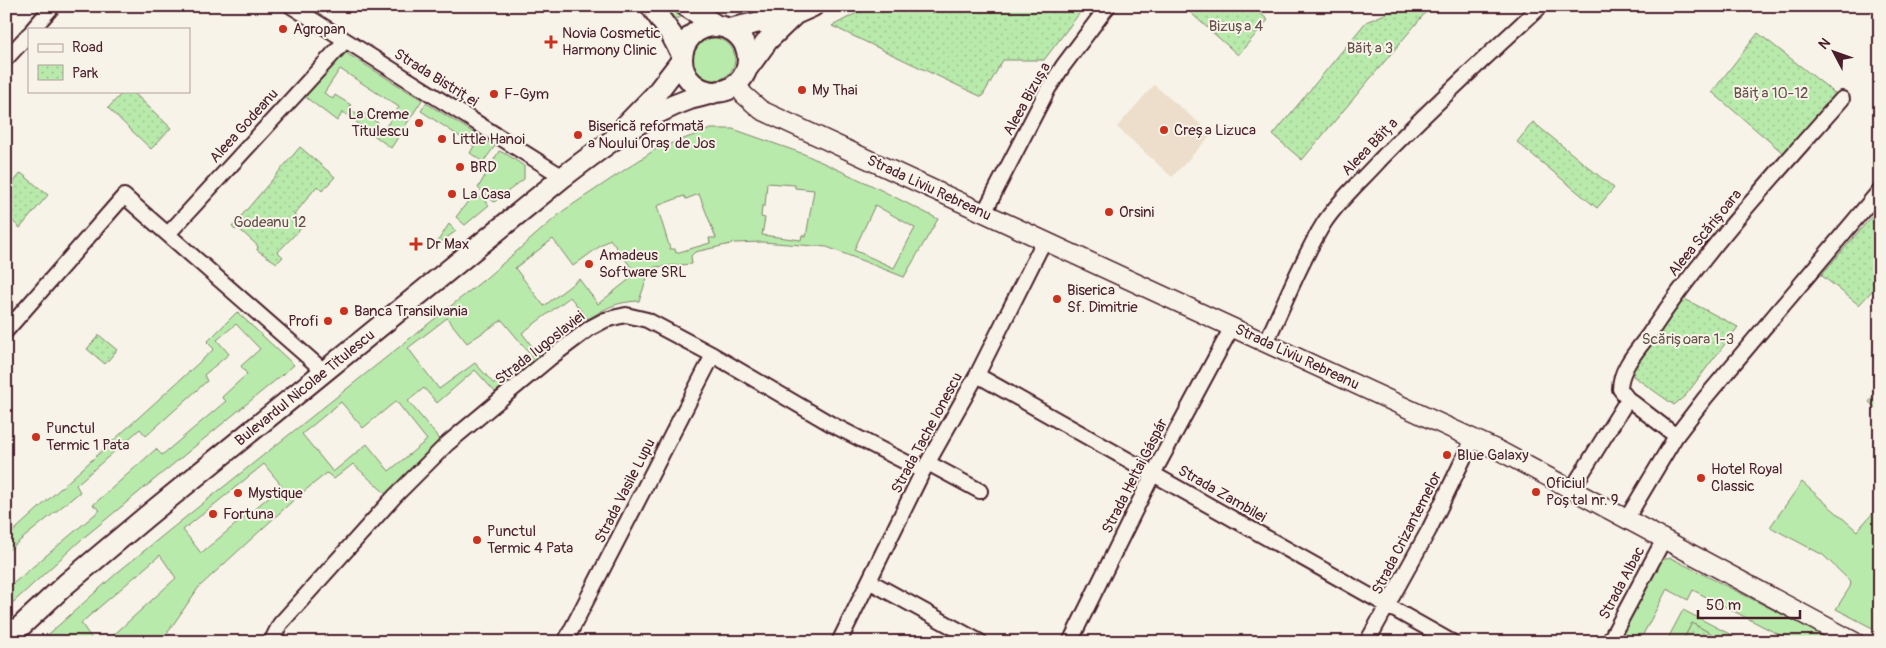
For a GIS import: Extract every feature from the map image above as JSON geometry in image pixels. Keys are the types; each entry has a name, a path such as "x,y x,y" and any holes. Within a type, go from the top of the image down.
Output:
{"main road":[{"path":"651,6 671,34 682,58 686,74 694,85 706,91 734,82 768,40 804,10"},
{"path":"686,6 740,37 746,49 748,60 734,82"},
{"path":"682,58 687,41 696,32 708,26 723,28 804,10"},
{"name":"Bulevardul Nicolae Titulescu","path":"608,143 655,95 682,58"},
{"name":"Bulevardul Nicolae Titulescu","path":"6,640 73,578 563,177 608,143 666,109 734,82"}],"street":[{"path":"34,28 53,6"},
{"name":"Strada Bistriței","path":"291,6 563,177"},
{"name":"Aleea Bizușa","path":"984,213 1048,89 1062,66 1108,6"},
{"name":"Aleea Băița","path":"1266,342 1309,249 1325,222 1345,197 1479,62 1541,6"},
{"path":"6,59 28,35"},
{"name":"Aleea Godeanu","path":"168,234 345,40"},
{"name":"Strada Liviu Rebreanu","path":"734,82 762,110 1473,439 1572,488 1855,642"},
{"name":"Aleea Scărișoara","path":"1628,399 1620,389 1622,374 1670,302 1737,218 1842,100"},
{"path":"1627,518 1676,436 1705,398 1880,190"},
{"path":"6,331 124,196 325,372"},
{"name":"Strada Tache Ionescu","path":"839,642 926,467 977,374 1044,241"},
{"name":"Strada Iugoslaviei","path":"270,642 280,624 395,496 448,443 590,328 611,318 626,316 647,320 713,355 831,424 980,491"},
{"name":"Strada Heltai Gáspár","path":"1070,642 1153,474 1232,327"},
{"name":"Strada Vasile Lupu","path":"565,642 713,355"},
{"name":"Strada Zambilei","path":"977,374 1452,642"},
{"path":"1572,488 1628,399 1676,436"},
{"name":"Strada Crizantemelor","path":"1367,642 1430,530 1473,439"},
{"name":"Strada Albac","path":"1609,642 1664,539"},
{"path":"869,581 980,642"}],"shaded area":[{"name":"Creșa Lizuca","path":"1154,85 1212,134 1172,177 1117,127"}],"green space":[{"path":"660,6 676,6 682,12 681,17 672,18"},
{"path":"870,6 1085,6 1044,60 1003,60 982,97 832,26"},
{"name":"Bizușa 4","path":"1183,6 1252,6 1268,20 1238,55"},
{"name":"Băița 3","path":"1404,6 1431,6 1302,160 1273,135 1366,22"},
{"name":"Băița 10-12","path":"1758,33 1836,94 1783,153 1712,92"},
{"path":"718,38 726,41 732,47 735,59 732,71 726,77 710,80 702,77 696,71 693,55 696,47 702,41"},
{"path":"343,51 422,100 391,148 343,112 337,121 304,96","holes":["340,69 399,107 383,131 376,127 378,123 362,112 359,116 349,109 351,105 335,95 333,99 324,93"]},
{"path":"123,92 133,92 171,128 151,149 108,108"},
{"path":"426,103 495,146 483,162 470,153 474,146 421,111"},
{"path":"1533,122 1614,188 1597,208 1517,142"},
{"path":"711,129 733,129 804,154 938,219 904,277 827,247 762,242 735,243 695,252 691,256 692,264 655,267 649,272 639,301 612,306 588,319 570,297 522,333 541,358 495,392 475,370 437,403 424,388 408,401 443,443 386,494 353,464 334,479 327,473 298,496 199,587 161,642 106,642 176,578 160,555 81,623 92,639 90,642 40,642 118,572 486,278 563,211 656,149","holes":["767,183 795,185 795,188 814,190 806,237 802,235 801,240 762,235 765,218 761,217 762,206 765,206","699,194 716,238 709,238 710,243 676,253 675,249 670,249 657,206 684,196 686,199","875,205 915,228 894,268 854,250","553,239 573,266 610,239 636,274 598,304 579,279 544,306 515,268","447,318 467,343 502,320 532,356 494,384 475,363 439,389 408,348","396,401 427,440 389,471 367,444 333,472 302,434 341,402 363,428","264,464 282,486 201,553 183,530"]},
{"name":"Godeanu 12","path":"300,147 335,177 322,191 317,186 294,215 305,224 278,252 283,257 277,263 257,250 258,246 238,228 235,230 232,227"},
{"path":"499,151 524,166 524,179 494,202 478,188"},
{"path":"21,173 48,195 20,228 6,215 6,192"},
{"path":"475,192 489,205 465,225 456,217"},
{"path":"1880,207 1880,282 1859,305 1821,275"},
{"path":"449,224 456,231 434,247"},
{"name":"Scărișoara 1-3","path":"1679,296 1738,327 1685,396 1674,405 1633,376 1634,362"},
{"path":"237,312 294,365 82,539 6,609 6,584 9,587 100,510 93,505 156,449 162,455 226,401 222,397 247,374 241,366 260,349 236,324 217,340 229,354 204,375 207,381 146,436 140,429 76,485 80,492 6,552 6,538 214,349 207,342"},
{"path":"99,335 117,350 105,364 87,349"},
{"path":"1880,389 1880,412 1869,402"},
{"path":"1802,482 1857,531 1880,505 1880,566 1877,569 1880,572 1880,632 1836,609 1850,587 1851,582 1823,555 1770,527"},
{"path":"1671,558 1837,642 1793,642 1693,590 1688,600 1667,589 1639,642 1617,642 1661,560"},
{"path":"1683,610 1745,642 1726,642 1692,623 1682,642 1666,642"},
{"path":"1692,623 1726,642 1682,642"}],"place":[{"name":"Agropan","path":"283,29"},
{"name":"Novia Cosmetic Harmony Clinic","path":"551,42"},
{"name":"My Thai","path":"802,90"},
{"name":"F-Gym","path":"494,94"},
{"name":"La Creme Titulescu","path":"419,123"},
{"name":"Creșa Lizuca","path":"1164,130"},
{"name":"Biserică reformată a Noului Oraș de Jos","path":"578,135"},
{"name":"Little Hanoi","path":"442,139"},
{"name":"BRD","path":"460,167"},
{"name":"La Casa","path":"452,194"},
{"name":"Orsini","path":"1109,212"},
{"name":"Dr Max","path":"416,244"},
{"name":"Amadeus Software SRL","path":"589,264"},
{"name":"Biserica Sf. Dimitrie","path":"1057,299"},
{"name":"Banca Transilvania","path":"344,311"},
{"name":"Profi","path":"328,321"},
{"name":"Punctul Termic 1 Pata","path":"36,437"},
{"name":"Blue Galaxy","path":"1447,455"},
{"name":"Hotel Royal Classic","path":"1701,478"},
{"name":"Oficiul Poștal nr. 9","path":"1536,492"},
{"name":"Mystique","path":"238,493"},
{"name":"Fortuna","path":"213,514"},
{"name":"Punctul Termic 4 Pata","path":"477,540"}]}
